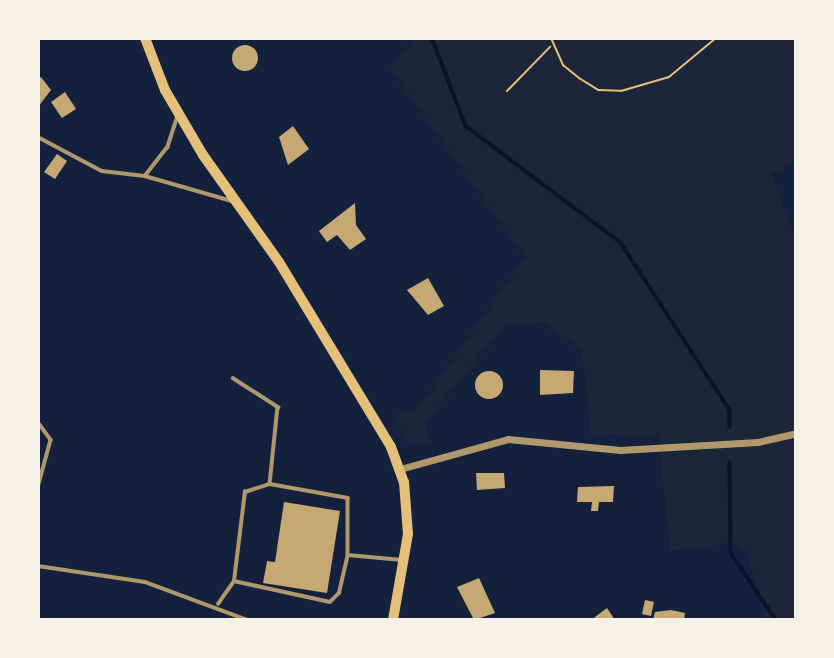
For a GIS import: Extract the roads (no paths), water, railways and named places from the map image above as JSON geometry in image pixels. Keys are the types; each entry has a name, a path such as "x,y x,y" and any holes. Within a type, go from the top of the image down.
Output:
{"main road":[{"path":"145,38 179,114 240,204 374,415 400,470 406,497 405,560 393,620"}],"street":[{"path":"400,470 508,439 620,450 746,443 796,433"}],"lane":[{"path":"145,176 168,146 179,114"},
{"path":"38,137 102,171 145,176 240,204"},
{"path":"233,378 278,407 270,484"},
{"path":"38,422 51,440 38,488"},
{"path":"218,604 234,581 245,492 270,484 348,498 348,555 339,593 330,602 234,581"},
{"path":"348,555 405,560"},
{"path":"39,566 145,582 218,604 248,620"}],"waterway":[{"path":"432,38 466,126 621,243 730,410 730,427"},
{"path":"730,462 731,553 776,620"}]}
